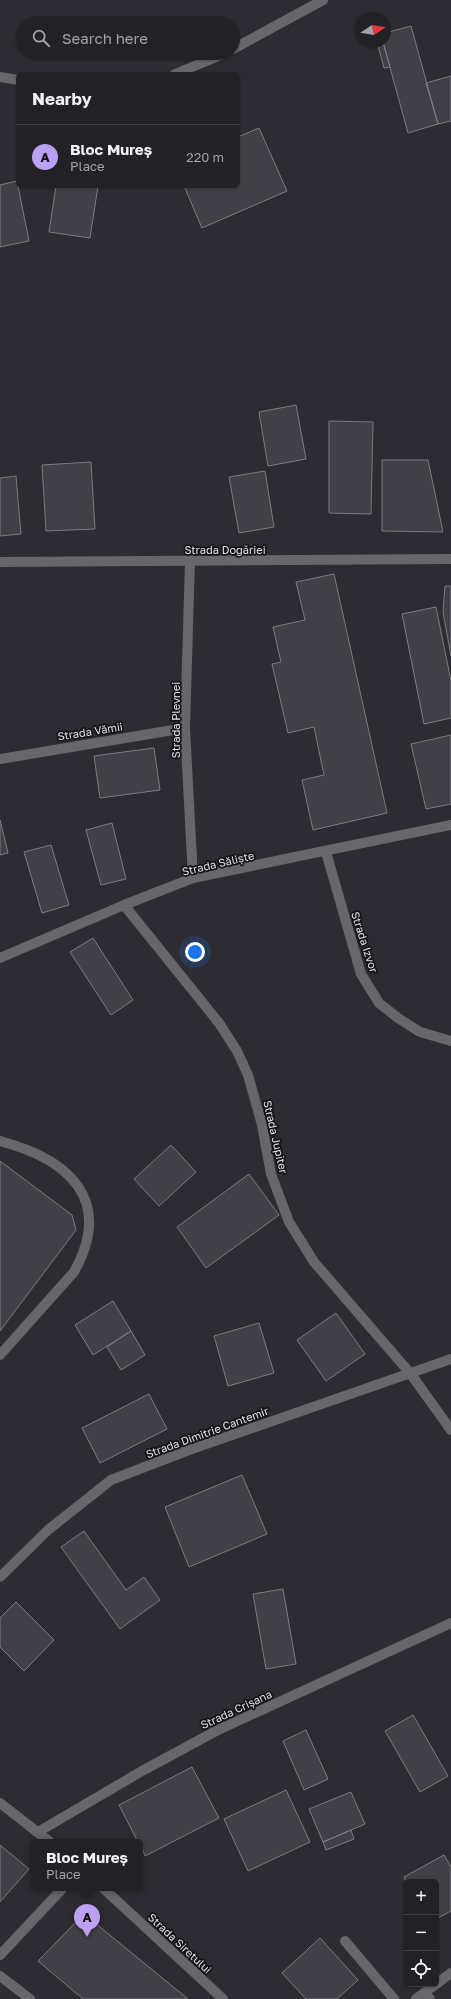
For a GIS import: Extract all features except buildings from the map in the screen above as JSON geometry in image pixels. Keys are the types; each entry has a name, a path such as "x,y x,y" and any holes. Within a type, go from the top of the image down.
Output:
{"street":[{"path":"240,45 323,0"},
{"path":"180,72 209,60"},
{"path":"0,77 16,80"},
{"name":"Strada Dogăriei","path":"0,562 451,559"},
{"name":"Strada Plevnei","path":"190,561 185,728 194,878"},
{"name":"Strada Vămii","path":"0,759 185,728"},
{"name":"Strada Săliște","path":"0,958 124,905 194,878 451,826"},
{"name":"Strada Izvor","path":"326,852 361,974 379,1003 398,1018 420,1032 451,1041"},
{"name":"Strada Jupiter","path":"124,905 219,1023 237,1051 248,1075 262,1125 271,1174 290,1222 314,1262 410,1373 451,1430"},
{"path":"0,1141 38,1154 74,1180 85,1196 90,1217 83,1256 74,1272 0,1355"},
{"name":"Strada Dimitrie Cantemir","path":"0,1577 48,1530 111,1480 189,1450 451,1359"},
{"name":"Strada Crișana","path":"38,1832 142,1771 216,1731 451,1623"},
{"path":"0,1803 46,1839"},
{"path":"0,1955 60,1891"},
{"name":"Strada Siretului","path":"106,1891 223,1999"},
{"path":"345,1941 394,1999"},
{"path":"424,1997 451,1973"},
{"path":"0,1976 30,1999"}],"place":[{"name":"Bloc Mureș","path":"87,1937"}]}
